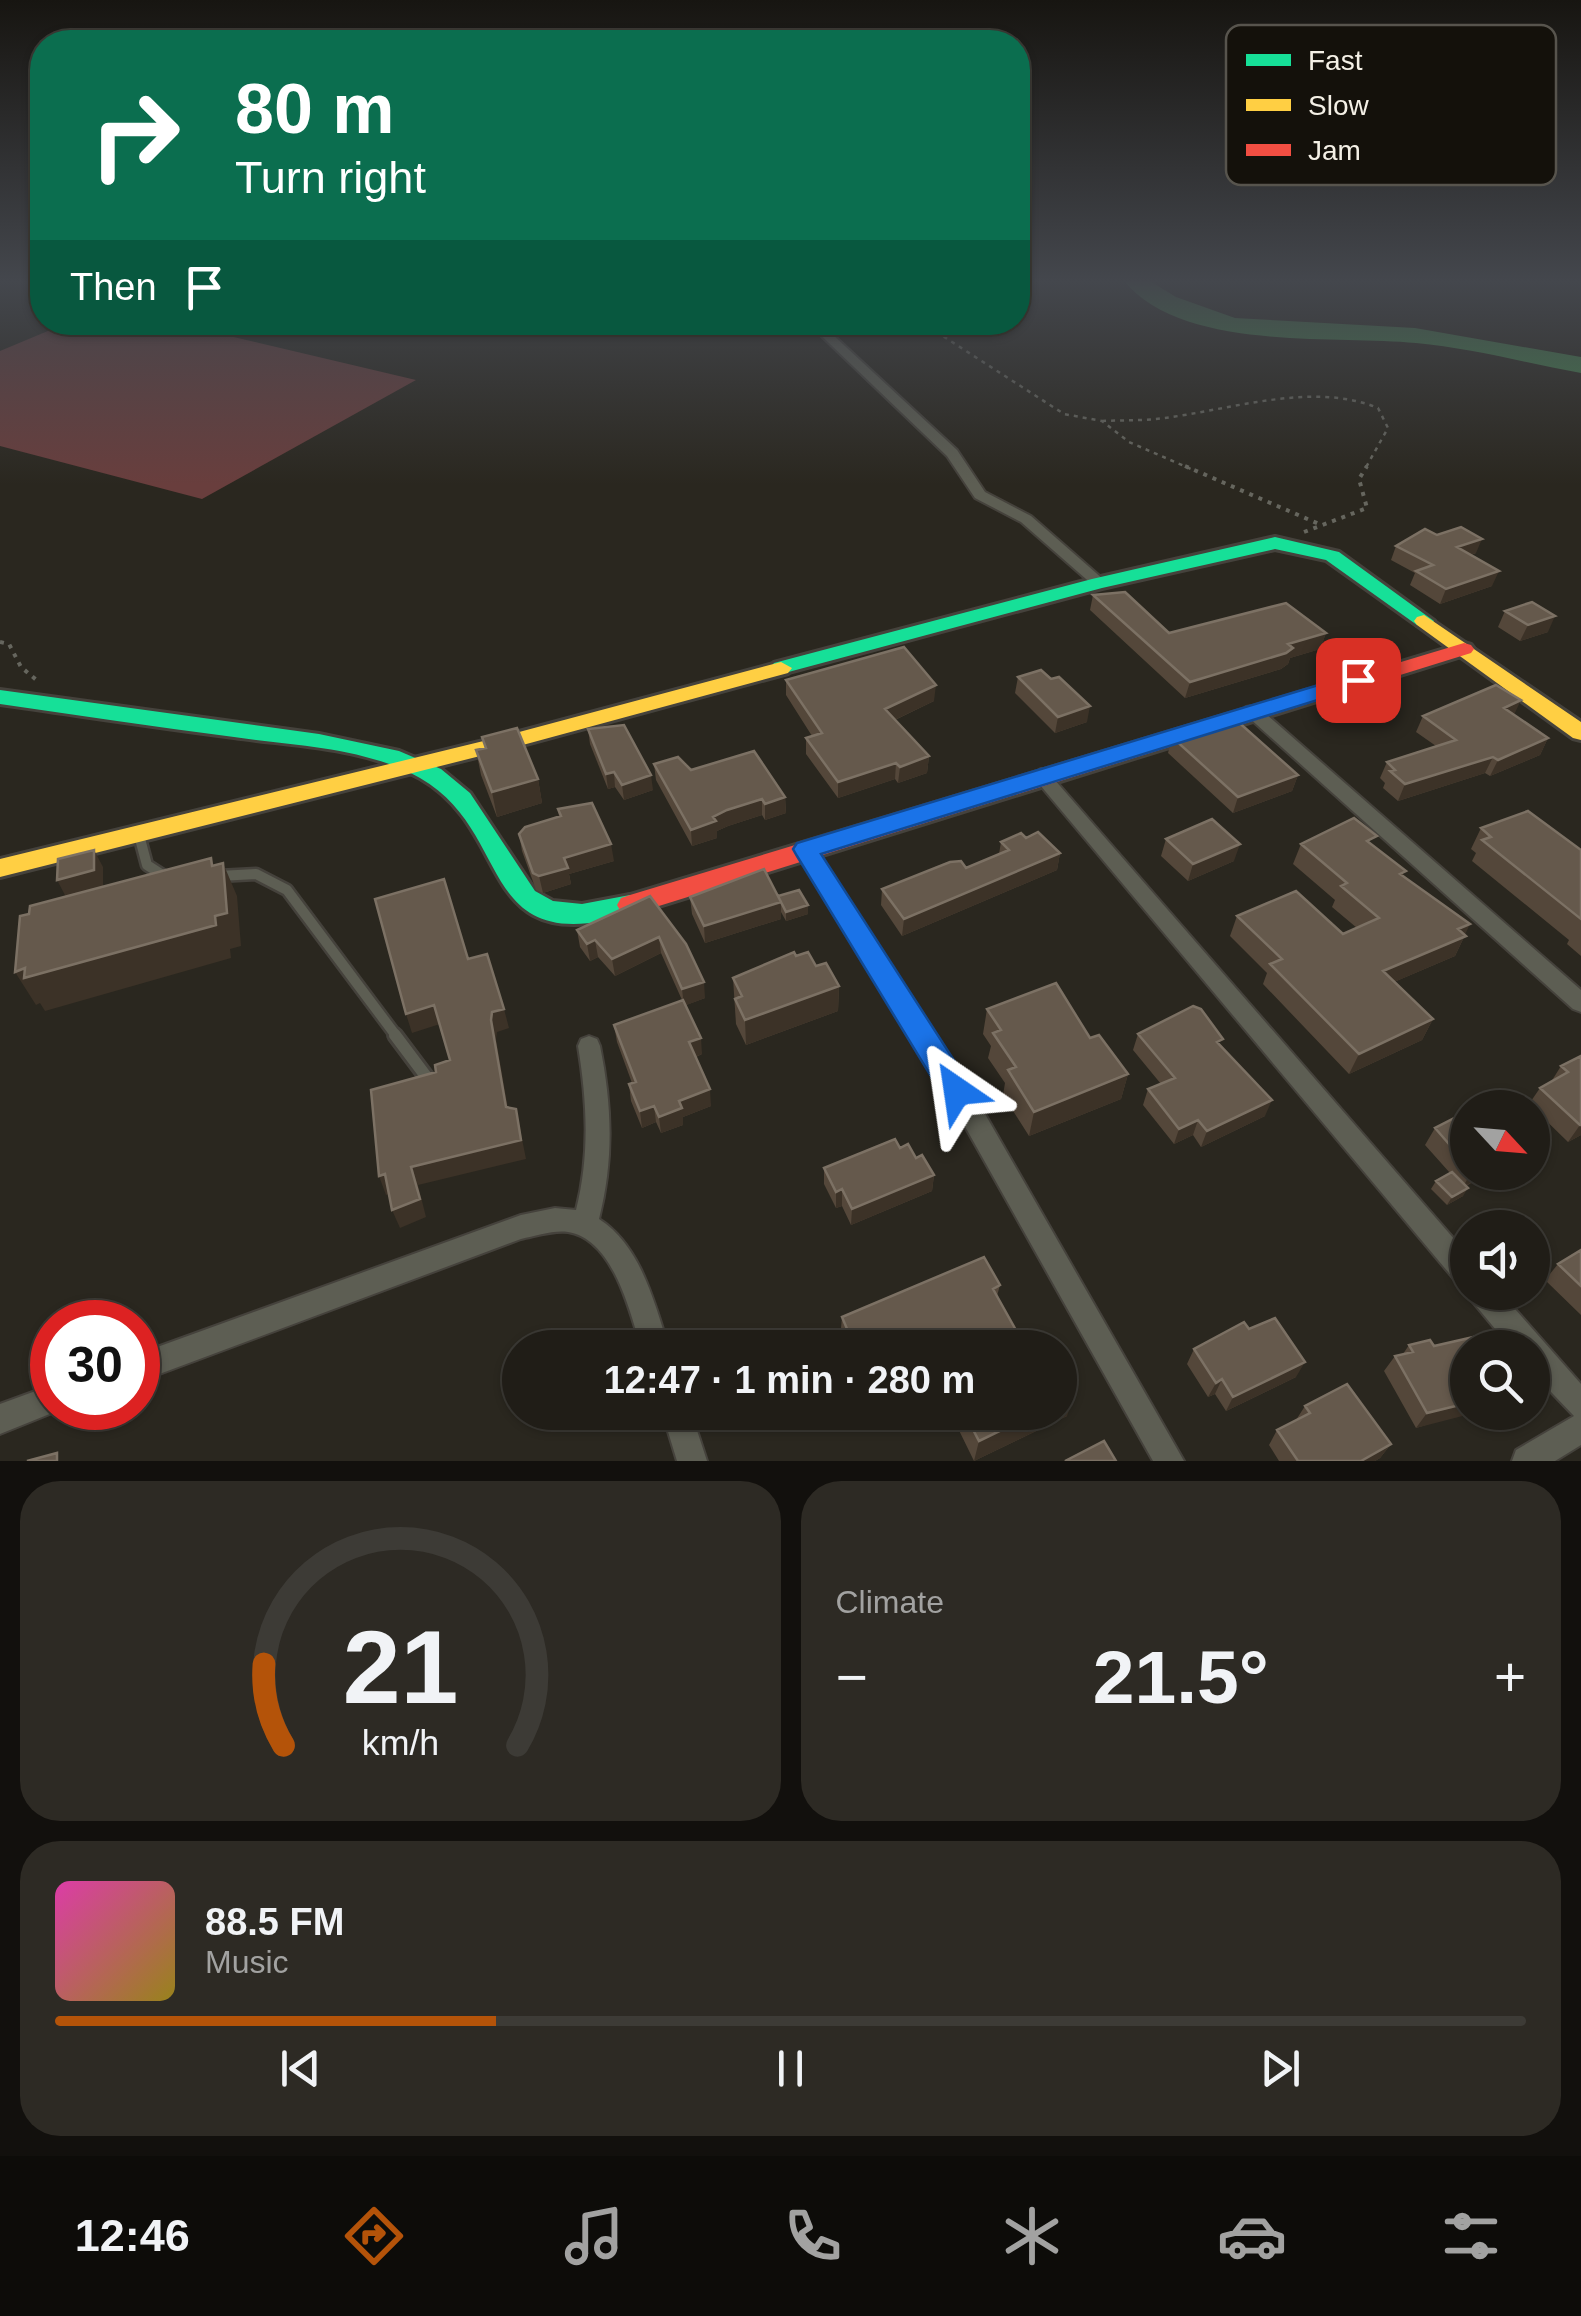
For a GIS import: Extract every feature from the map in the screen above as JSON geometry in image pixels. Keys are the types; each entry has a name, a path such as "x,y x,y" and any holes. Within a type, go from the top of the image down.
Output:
{"street":[{"path":"841,349 952,453 980,495 1026,519 1099,582"},
{"path":"0,868 414,765 1099,582 1266,545 1292,544 1332,556 1581,733"},
{"path":"0,697 346,747 414,765 459,792 522,900 546,914 587,913 640,901 1041,775 1464,649"},
{"path":"1252,711 1581,1003"},
{"path":"1041,775 1450,1255"},
{"path":"806,849 976,1122 1169,1461"},
{"path":"585,1223 599,1174 601,1135 590,1046"},
{"path":"160,1360 520,1227 564,1219 585,1223 602,1236 621,1260 647,1330"},
{"path":"1498,1310 1515,1330"},
{"path":"1550,1370 1581,1405"},
{"path":"0,1418 30,1407"},
{"path":"1528,1461 1581,1428"},
{"path":"682,1430 692,1461"}],"lane":[{"path":"139,835 146,865 156,873 186,879"},
{"path":"203,878 256,874 287,890 428,1079"}],"path":[{"path":"960,349 1064,414 1102,421 1170,418 1214,408 1290,402 1342,400 1377,407 1386,418 1388,432 1358,479 1367,508 1345,522 1319,524 1266,545"},
{"path":"1102,421 1129,442 1319,524"},
{"path":"0,642 9,644 21,667 35,681 47,686"}],"shaded area":[{"path":"285,349 416,380 202,499 0,446 0,351"}],"building":[{"path":"1461,527 1482,539 1457,547 1499,571 1446,589 1416,571 1433,565 1396,546 1425,529 1437,535"},
{"path":"1125,592 1169,633 1286,603 1326,633 1288,644 1293,648 1286,653 1190,682 1093,595"},
{"path":"1532,602 1555,616 1528,625 1505,611"},
{"path":"904,647 936,685 885,709 929,756 838,782 806,738 822,733 786,680"},
{"path":"1041,670 1051,679 1059,677 1090,706 1058,717 1018,677"},
{"path":"1496,685 1521,700 1504,708 1548,738 1498,760 1493,757 1405,784 1390,771 1395,770 1387,762 1456,740 1423,716"},
{"path":"1235,719 1298,775 1238,797 1172,737"},
{"path":"624,725 651,775 622,785 614,772 606,774 588,729"},
{"path":"517,728 538,779 492,792 476,750 486,748 482,737"},
{"path":"754,751 785,797 765,804 762,799 727,810 713,817 716,821 691,830 654,764 678,757 691,770"},
{"path":"592,803 611,844 564,858 568,868 539,876 533,873 519,834 525,827 561,816 558,809"},
{"path":"1528,811 1581,850 1581,919 1482,840 1491,837 1481,828"},
{"path":"1354,818 1377,836 1367,841 1406,871 1400,874 1470,924 1458,929 1466,936 1383,971 1433,1019 1359,1054 1270,964 1282,959 1237,916 1296,891 1343,934 1379,918 1341,886 1347,883 1301,844"},
{"path":"1212,819 1240,844 1193,864 1166,839"},
{"path":"1038,832 1060,853 904,919 882,889 950,862 961,861 966,868 1009,850 1001,842 1021,833 1026,838"},
{"path":"94,850 94,870 57,880 58,859"},
{"path":"211,858 212,866 223,863 227,913 215,916 216,925 24,978 25,968 15,972 20,916 29,914 30,906"},
{"path":"764,869 781,902 704,926 690,897"},
{"path":"444,879 468,959 487,954 504,1009 492,1012 491,1020 506,1107 516,1109 521,1140 411,1167 420,1199 392,1210 385,1174 379,1176 371,1090 436,1072 435,1065 450,1060 434,1005 406,1014 375,899"},
{"path":"799,890 808,905 786,912 778,896"},
{"path":"650,896 686,944 704,982 682,989 659,937 612,959 595,940 587,944 577,930"},
{"path":"794,952 796,956 808,952 816,966 826,963 839,986 745,1020 735,999 742,996 733,978"},
{"path":"1056,983 1090,1038 1099,1035 1128,1074 1034,1112 1008,1070 1016,1067 993,1033 1001,1030 987,1009"},
{"path":"683,1000 701,1038 689,1042 710,1089 679,1101 682,1108 659,1117 654,1106 640,1111 629,1084 636,1082 614,1025"},
{"path":"1193,1006 1201,1009 1223,1039 1217,1042 1272,1100 1207,1131 1198,1120 1179,1129 1148,1089 1175,1078 1138,1034"},
{"path":"1581,1056 1581,1125 1550,1097 1550,1090 1540,1088 1568,1072 1561,1066"},
{"path":"1450,1120 1450,1145 1435,1128"},
{"path":"895,1139 900,1148 908,1144 916,1158 922,1155 934,1175 852,1209 842,1189 836,1192 824,1168"},
{"path":"1450,1173 1450,1190 1464,1190 1452,1197 1436,1181"},
{"path":"1581,1250 1581,1286 1558,1264"},
{"path":"984,1257 1000,1285 993,1289 1016,1330 847,1330 842,1317"},
{"path":"1275,1318 1305,1362 1233,1397 1222,1379 1216,1383 1194,1349 1244,1322 1249,1329"},
{"path":"1430,1340 1434,1346 1450,1342 1450,1407 1427,1413 1395,1356 1413,1352 1409,1345"},
{"path":"1347,1384 1391,1444 1361,1461 1298,1461 1277,1430 1310,1413 1305,1406"},
{"path":"973,1430 1002,1430 979,1441"},
{"path":"1104,1441 1116,1461 1065,1461"},
{"path":"57,1453 57,1461 27,1461"}],"waterway":[{"path":"1499,349 1581,365"}],"traffic: fast":[{"path":"781,668 1099,583 1275,543 1332,556 1424,621"},
{"path":"0,697 319,741 391,756 433,775 462,799 509,878 526,898 548,911 582,914 630,905"}],"traffic: slow":[{"path":"1424,621 1581,733"},
{"path":"0,868 504,743 781,668"}],"traffic: jam":[{"path":"630,905 1464,649"}],"route":[{"path":"957,1091 806,849 1358,680"}]}
